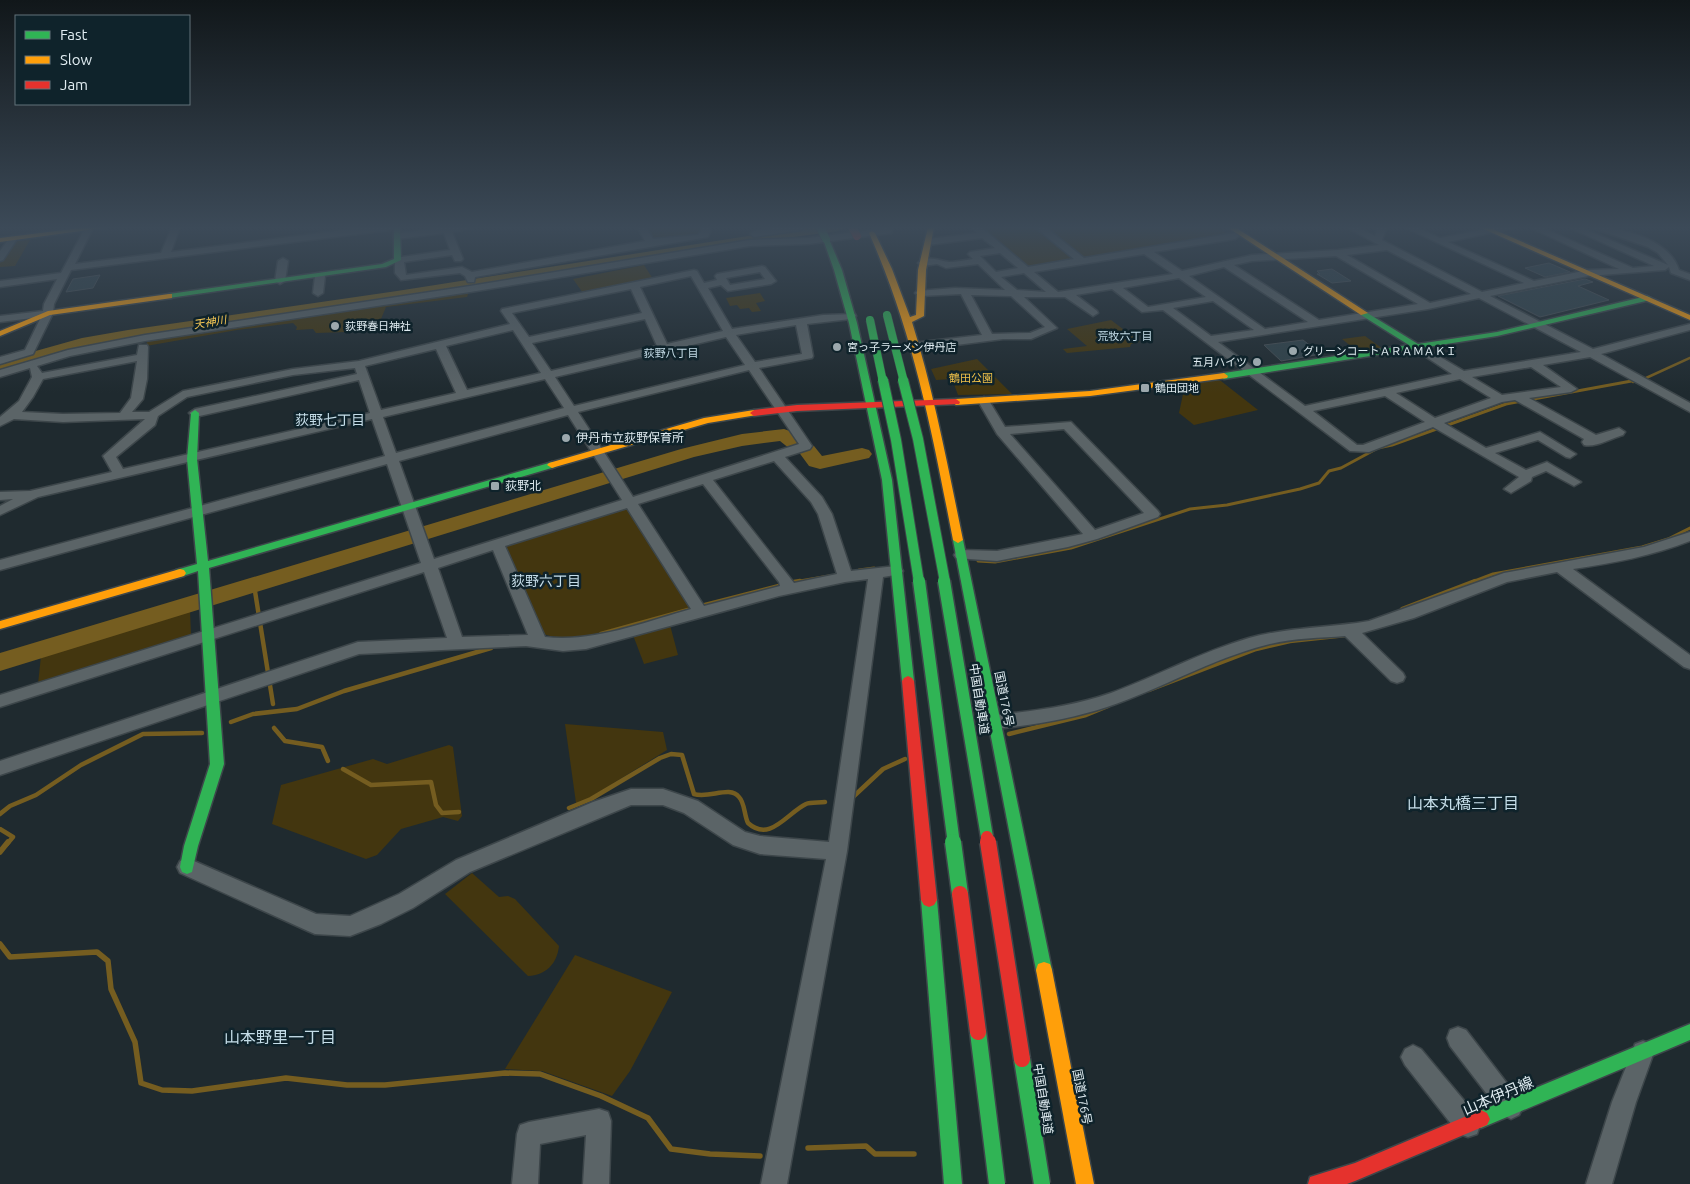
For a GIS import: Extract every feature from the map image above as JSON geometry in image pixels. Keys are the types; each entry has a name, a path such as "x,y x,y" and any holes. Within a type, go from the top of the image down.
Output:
{"main road":[{"path":"0,334 48,313 271,282"},
{"path":"841,282 852,320 887,480 922,810 953,1184"},
{"name":"国道176号","path":"894,282 916,345 930,403 1085,1184"},
{"path":"908,321 920,316 921,282"},
{"path":"1316,282 1418,347"},
{"path":"1610,282 1690,318"},
{"path":"0,625 706,420 781,410 1038,399 1103,392 1251,372 1497,334 1647,298"},
{"name":"中国自動車道","path":"883,300 918,439 954,633 1042,1184"},
{"path":"868,310 896,440 926,634 946,776 997,1184"},
{"path":"188,866 191,846 217,764 203,565 192,458 195,413"},
{"name":"山本伊丹線","path":"1317,1184 1355,1172 1690,1032"}],"street":[{"path":"1,285 15,282"},
{"path":"0,361 29,352 48,313 49,304 61,282"},
{"path":"318,293 319,282"},
{"path":"172,324 423,282"},
{"path":"0,374 68,353 145,338 514,282"},
{"path":"647,282 506,311 701,613"},
{"path":"0,701 806,446 729,333 700,282"},
{"path":"702,286 722,282"},
{"path":"916,345 932,345 1003,336 1031,336 1052,328 1002,282"},
{"path":"1044,282 1093,313"},
{"path":"920,293 964,291 1062,294 1137,282"},
{"path":"1192,282 1263,332"},
{"path":"1254,282 1318,324"},
{"path":"1388,282 1428,306"},
{"path":"1457,282 1592,353 1690,408"},
{"path":"1529,282 1535,285"},
{"path":"1207,340 1371,317 1547,282"},
{"path":"634,285 664,349"},
{"path":"1114,286 1143,309 1215,298"},
{"path":"964,291 989,338"},
{"path":"1164,307 1354,448 1365,448 1371,444 1436,424 1500,399 1571,389 1533,363"},
{"path":"0,319 48,313"},
{"path":"526,341 647,315"},
{"path":"0,496 34,494 120,475 729,333 823,318 908,321"},
{"path":"0,565 571,410 753,366 808,356 802,322"},
{"path":"195,413 361,370 440,345 516,326"},
{"path":"1303,410 1462,375 1592,353 1690,327"},
{"path":"123,416 137,399 142,373 145,338"},
{"path":"440,345 463,395"},
{"path":"1418,347 1500,399"},
{"path":"14,415 38,377 142,357"},
{"path":"34,363 38,377"},
{"path":"361,370 391,459 410,505 456,642"},
{"path":"0,422 14,415 63,418 152,415 183,394 293,372 361,370"},
{"path":"1387,392 1436,424 1526,475"},
{"path":"1518,397 1591,441 1618,432"},
{"path":"984,401 1001,432 1092,536"},
{"path":"1555,418 1571,413"},
{"path":"120,475 110,456 151,422 152,415"},
{"path":"961,555 997,556 1092,536 1153,514 1066,425 1001,432"},
{"path":"1484,452 1543,435 1570,454"},
{"path":"776,456 817,500 825,514 845,577"},
{"path":"1511,489 1526,478 1526,475 1546,466 1574,482"},
{"path":"705,478 786,581 789,589"},
{"path":"0,511 34,494"},
{"path":"994,722 1041,717 1078,709 1134,691 1161,678 1243,646 1267,639 1292,634 1370,627 1399,619 1506,578 1642,553 1690,536"},
{"path":"497,544 538,640"},
{"path":"1560,567 1687,658"},
{"path":"0,768 358,648 456,642 538,640 563,645 586,643 789,589 845,577 896,571"},
{"path":"774,1184 837,851 876,574"},
{"path":"1349,630 1398,677"},
{"path":"188,866 315,924 350,926 374,917 406,901 462,866 600,808 631,797 663,797 691,807 740,839 760,845 837,851"},
{"path":"1458,1038 1511,1107"},
{"path":"1599,1184 1624,1102 1643,1052"},
{"path":"1413,1057 1468,1125"},
{"path":"525,1184 529,1134 599,1121 596,1184"}],"green space":[{"path":"575,282 637,282 583,293"},
{"name":"荻野春日神社","path":"470,289 467,297 386,307 376,331 316,333 313,329 296,330 297,327 293,323 237,330 146,346 147,342 151,339"},
{"path":"760,293 765,301 756,303 761,311 752,312 749,308 740,309 737,305 730,306 726,298"},
{"path":"1111,320 1140,342 1131,344 1130,347 1067,353 1063,349 1087,346 1067,329"},
{"path":"1365,336 1383,349 1358,352 1342,339"},
{"name":"鶴田公園","path":"977,359 1012,394 958,395 952,379 936,380 931,369"},
{"path":"1216,380 1221,381 1258,410 1194,425 1179,413 1183,394 1173,386"},
{"path":"627,507 691,605 687,609 583,637 562,638 540,633 504,544"},
{"path":"190,611 191,635 38,684 41,656"},
{"path":"670,625 678,655 644,664 633,635"},
{"path":"565,724 663,732 667,750 580,804 576,803"},
{"path":"449,745 453,747 462,816 458,821 443,817 401,829 377,855 366,859 272,824 281,785 373,759 387,764"},
{"path":"472,873 499,897 508,896 515,899 559,946 556,958 545,971 528,976 445,894"},
{"path":"575,955 672,992 630,1071 612,1096 542,1071 505,1069"}],"building":[{"path":"71,282 96,282 93,288 66,292"},
{"path":"1568,282 1592,282 1578,286 1609,300 1540,317 1498,296"},
{"name":"グリーンコートＡＲＡＭＡＫＩ","path":"1303,340 1321,354 1281,361 1264,345"}],"waterway":[{"name":"天神川","path":"0,367 82,343 482,282"},
{"path":"1633,382 1690,358"},
{"path":"978,561 995,562 1071,548 1190,509 1227,505 1300,489 1319,483 1329,471 1341,468 1378,448 1392,445 1506,404 1637,380"},
{"path":"0,662 688,453 742,440 784,435 797,445"},
{"path":"807,450 816,462 820,463 862,454"},
{"path":"1472,582 1493,574 1642,547 1668,539 1690,528"},
{"path":"859,570 874,568"},
{"path":"800,581 794,582 829,576"},
{"path":"1402,609 1475,581"},
{"path":"254,585 273,704"},
{"path":"705,605 779,586"},
{"path":"601,634 688,610"},
{"path":"1149,690 1256,649 1290,641 1346,635"},
{"path":"231,722 253,714 297,709 344,691 491,648"},
{"path":"1009,734 1086,715 1108,706"},
{"path":"274,728 285,741 322,747 328,761"},
{"path":"0,814 10,806 36,795 81,765 143,734 202,733"},
{"path":"569,808 591,799 660,758 671,754 682,755 694,794 706,795 725,792 735,794 742,802 748,823 756,828 764,830 771,828 806,804 825,802"},
{"path":"854,796 883,769 905,759"},
{"path":"343,769 371,785 431,782 436,805 442,813 459,812"},
{"path":"0,829 13,837 7,844"},
{"path":"0,852 8,842"},
{"path":"0,944 10,957 97,952 108,961 111,989 135,1042 141,1083 162,1090 192,1091 286,1078 347,1085 385,1085 505,1073 540,1074 601,1096 648,1118 671,1149 710,1154 760,1156"},
{"path":"808,1148 866,1146 875,1154 914,1154"}],"traffic: fast":[{"path":"169,296 268,282"},
{"path":"841,282 853,323 887,480 908,681"},
{"path":"1224,376 1497,334 1647,298"},
{"path":"1364,313 1418,347"},
{"path":"887,315 918,439 954,633 987,837"},
{"path":"870,320 896,440 927,634 960,894"},
{"path":"187,867 191,846 217,764 203,565 192,459 195,413"},
{"path":"180,573 552,465"},
{"path":"958,540 1044,970"},
{"path":"929,900 953,1184"},
{"path":"978,1032 997,1184"},
{"path":"1481,1119 1690,1032"},
{"path":"1022,1059 1042,1184"}],"traffic: slow":[{"path":"894,282 915,345 925,384 958,540"},
{"path":"908,321 920,316 921,282"},
{"path":"1316,282 1364,313"},
{"path":"1608,282 1690,318"},
{"path":"0,334 48,313 169,296"},
{"path":"956,402 1024,399 1090,393 1224,376"},
{"path":"552,465 707,420 754,413"},
{"path":"0,625 180,573"},
{"path":"1044,970 1085,1184"}],"traffic: jam":[{"path":"754,413 797,408 956,402"},
{"path":"908,681 929,900"},
{"path":"987,837 1022,1059"},
{"path":"960,894 978,1032"},
{"path":"1317,1184 1355,1172 1481,1119"}],"place":[{"name":"荻野春日神社","path":"335,326"},
{"name":"宮っ子ラーメン伊丹店","path":"837,347"},
{"name":"グリーンコートＡＲＡＭＡＫＩ","path":"1293,351"},
{"name":"五月ハイツ","path":"1257,362"},
{"name":"鶴田団地","path":"1145,388"},
{"name":"伊丹市立荻野保育所","path":"566,438"},
{"name":"荻野北","path":"495,486"}],"district":[{"name":"荒牧六丁目","path":"1125,336"},
{"name":"荻野八丁目","path":"671,353"},
{"name":"荻野七丁目","path":"330,420"},
{"name":"荻野六丁目","path":"546,581"},
{"name":"山本丸橋三丁目","path":"1463,803"},
{"name":"山本野里一丁目","path":"280,1037"}]}
